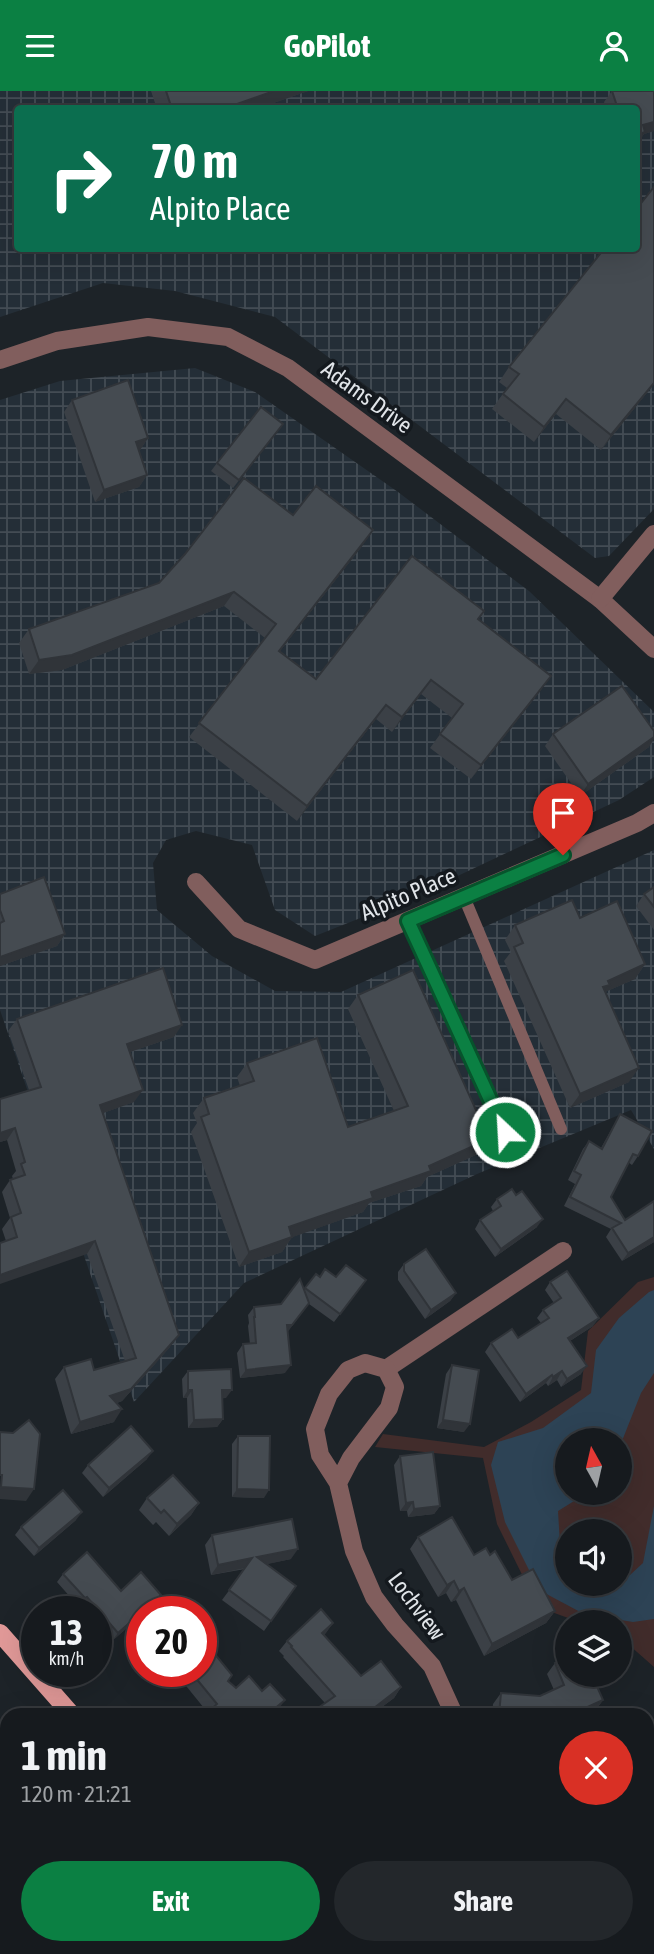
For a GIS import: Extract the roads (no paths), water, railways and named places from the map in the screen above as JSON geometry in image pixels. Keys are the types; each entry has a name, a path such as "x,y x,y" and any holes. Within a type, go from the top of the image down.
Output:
{"main road":[{"path":"0,1633 66,1708"}],"street":[{"name":"Adams Drive","path":"0,360 57,341 148,327 228,337 288,368 600,599 654,649"},
{"path":"600,599 654,534"},
{"name":"Alpito Place","path":"197,881 239,929 315,960 637,823 654,813"},
{"path":"338,1483 352,1458 389,1408 395,1387 386,1369 563,1251"},
{"name":"Lochview","path":"386,1369 365,1363 348,1370 329,1394 314,1429 320,1455 338,1483 354,1551 374,1597 432,1666 451,1708"}],"lane":[{"path":"464,897 561,1129"},
{"path":"408,921 505,1132"}],"water":[{"path":"654,1290 654,1373 641,1393 627,1428 555,1428 555,1505 568,1505 558,1511 558,1519 555,1519 555,1596 632,1596 632,1573 643,1563 654,1506 654,1619 633,1622 632,1610 576,1610 539,1590 505,1522 491,1465 498,1442 543,1428 591,1393 596,1350 619,1318"}]}
